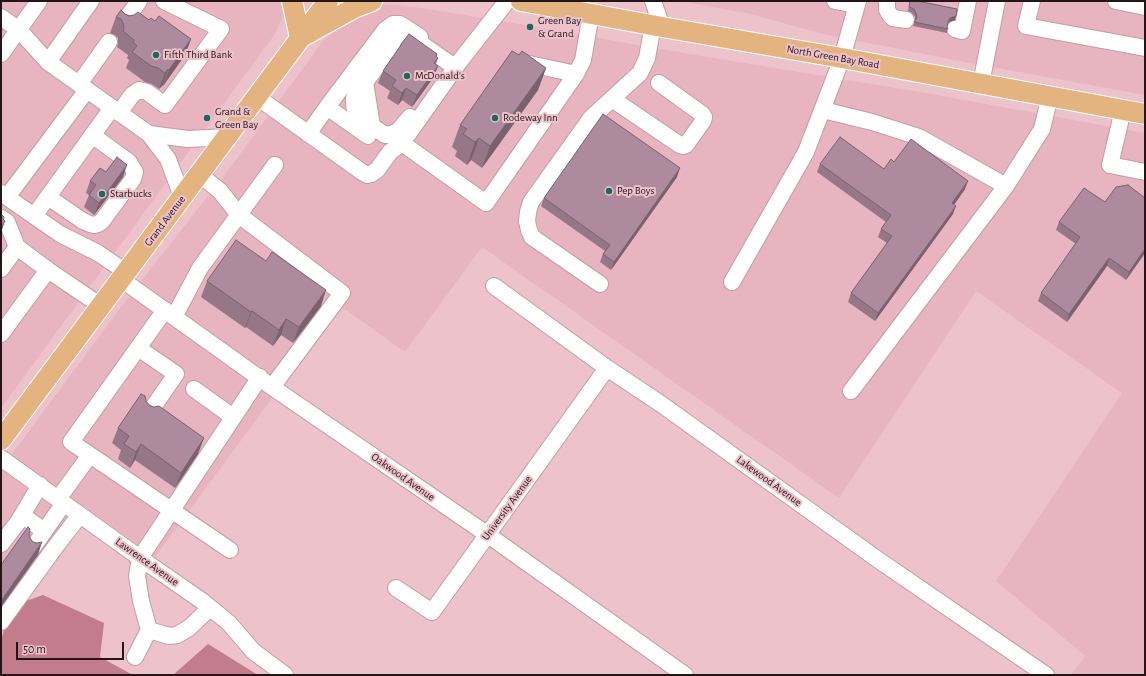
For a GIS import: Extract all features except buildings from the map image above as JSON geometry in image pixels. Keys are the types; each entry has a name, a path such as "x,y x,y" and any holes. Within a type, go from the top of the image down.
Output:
{"main road":[{"path":"292,1 300,38 354,8 372,1"},
{"name":"Grand Avenue","path":"1,440 328,1"},
{"name":"North Green Bay Road","path":"521,1 590,9 658,26 842,58 1145,114"}],"street":[{"path":"1,54 40,1"},
{"path":"48,62 91,1"},
{"path":"124,22 139,1"},
{"path":"454,62 413,38 408,36 398,39 354,98 355,111 359,117 385,135 398,131 506,1"},
{"path":"600,284 532,237 528,230 528,212 531,202 591,118 640,73 658,26 653,1"},
{"path":"732,282 806,152 823,110 842,58 857,3 835,1"},
{"path":"887,1 887,10 890,15 893,18 906,20"},
{"path":"955,29 962,30 968,1"},
{"path":"981,84 997,1"},
{"path":"1032,1 1026,26 1145,48"},
{"path":"1116,1 1145,7"},
{"path":"34,216 92,135 132,95 139,90 147,92 165,105 221,30 165,2"},
{"path":"327,107 396,147 486,203 576,74 583,60 590,9"},
{"path":"1,17 19,30 48,62 149,134 168,159 182,197"},
{"path":"308,134 385,30 393,24 400,24 454,62"},
{"path":"4,195 83,87 109,42"},
{"path":"257,97 367,175 372,174 377,170 396,147 454,62"},
{"path":"518,62 576,74"},
{"path":"612,99 680,145 686,145 703,120 702,114 659,83"},
{"path":"851,391 1006,186 1042,129 1050,96"},
{"path":"823,110 872,122 919,137 1006,186"},
{"path":"1123,110 1110,165 1145,172"},
{"path":"149,134 188,139 227,137"},
{"path":"48,197 83,221 94,225 102,221 133,179 135,172 129,162 92,135"},
{"path":"230,550 72,442 138,348 169,314 200,268 275,165"},
{"path":"135,657 149,630 136,576 140,558 233,417 266,382 342,293 239,215 220,191 199,174"},
{"name":"Oakwood Avenue","path":"4,195 60,234 98,253 169,314 488,535 685,675"},
{"path":"1,218 7,222 17,247 101,306"},
{"path":"1,269 17,247"},
{"path":"1,334 48,270"},
{"name":"Lakewood Avenue","path":"494,286 877,559 1046,675"},
{"path":"138,348 176,374 149,413"},
{"name":"University Avenue","path":"396,588 432,612 607,368"},
{"path":"194,389 233,417"},
{"path":"34,546 90,455"},
{"name":"Lawrence Avenue","path":"1,458 202,601 229,623 253,651 285,675"},
{"path":"1,544 22,515 40,485"},
{"path":"22,515 44,532"},
{"path":"1,622 80,515"},
{"path":"149,630 169,636 176,635 189,628 210,608"}],"shaded area":[{"path":"1,1 283,1 285,4 284,14 275,34 1,408"},
{"path":"680,1 1145,1 1145,95 823,34 751,14"},
{"path":"383,4 415,7 513,23 926,93 1145,133 1145,675 1071,675 1085,656 996,581 1122,393 976,291 839,498 482,247 405,352 340,306 155,557 84,506 5,611 1,608 1,469 121,307 233,164 323,41 339,24 362,10"},
{"path":"43,595 104,623 100,657 133,675 1,675 1,642 9,607"},
{"path":"208,644 258,675 173,675"}],"place":[{"name":"Green Bay & Grand","path":"530,27"},
{"name":"Fifth Third Bank","path":"156,55"},
{"name":"McDonald's","path":"407,76"},
{"name":"Grand & Green Bay","path":"207,118"},
{"name":"Rodeway Inn","path":"495,118"},
{"name":"Pep Boys","path":"609,191"},
{"name":"Starbucks","path":"102,194"}]}
